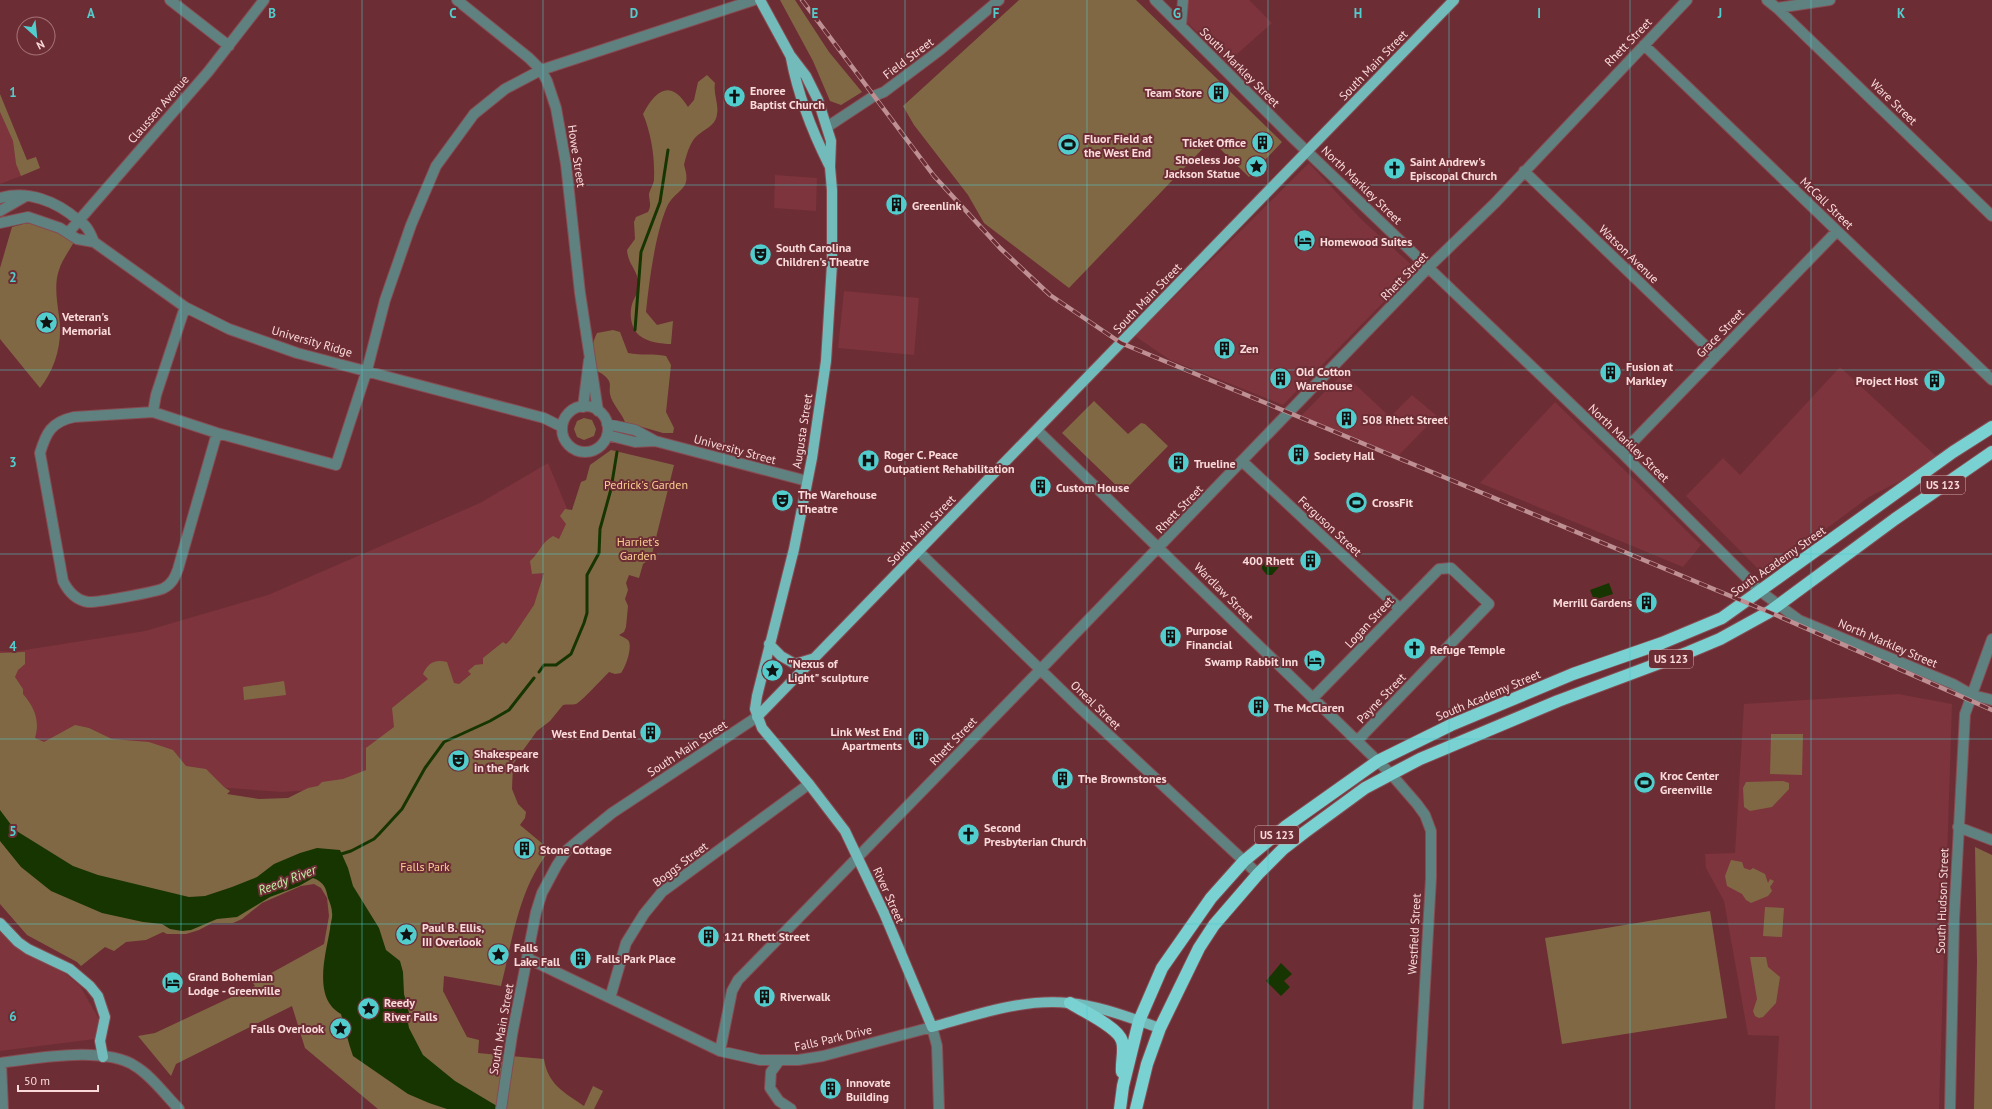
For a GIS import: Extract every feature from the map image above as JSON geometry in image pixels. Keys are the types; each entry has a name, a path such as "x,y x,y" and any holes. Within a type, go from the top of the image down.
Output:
{"highway":[{"name":"South Academy Street","path":"1120,1109 1123,1086 1139,1021 1162,968 1211,898 1244,861 1285,827 1378,761 1472,716 1573,674 1662,643 1722,618 1953,452 1992,427"},
{"name":"US 123","path":"1136,1109 1146,1064 1160,1028 1184,977 1210,931 1258,874 1283,849 1332,810 1365,788 1420,759 1506,722 1720,639 1769,612 1895,519 1992,452"},
{"path":"1070,1003 1112,1027 1118,1033 1123,1047 1121,1065 1123,1086"}],"main road":[{"name":"Augusta Street","path":"757,717 755,709 757,696 794,549 820,404 830,317 832,264 832,190 830,167 831,141 818,100 806,76 790,55 760,0"},
{"name":"South Main Street","path":"757,717 1308,152 1454,0"},
{"name":"Augusta Street","path":"790,55 795,81 819,145 830,167"},
{"path":"769,644 781,656 795,664 817,657"},
{"name":"River Street","path":"757,717 762,728 809,784 846,832 858,856 932,1026"},
{"path":"0,923 18,942 28,949 70,969 90,986 98,996 105,1017 100,1041 102,1057"},
{"name":"Falls Park Drive","path":"932,1026 1013,1007 1033,1004 1070,1003 1098,1008 1160,1028"}],"street":[{"path":"170,0 229,46"},
{"name":"Claussen Avenue","path":"68,233 208,72 264,0"},
{"name":"Howe Street","path":"457,0 541,70 547,81 556,108 566,164 589,358 594,375 598,411"},
{"path":"216,434 173,582 165,588 154,592 88,602 69,592 63,580 40,453 45,437 54,426 62,420 74,417 153,412 216,434 336,465 367,370 385,300 411,225 436,166 474,114 505,89 541,70 754,0"},
{"name":"Field Street","path":"827,127 874,96 884,92 917,68 999,0"},
{"name":"South Markley Street","path":"1155,0 1308,152"},
{"path":"1181,26 1183,0"},
{"name":"Rhett Street","path":"720,1051 732,991 738,980 1243,462 1429,267 1495,203 1687,0"},
{"name":"Ware Street","path":"1767,0 1992,216"},
{"path":"1777,8 1830,0"},
{"name":"McCall Street","path":"1644,45 1992,380"},
{"name":"North Markley Street","path":"1308,152 1622,453 1760,591 1799,620 1952,684 1972,695 1992,700"},
{"name":"Watson Avenue","path":"1524,171 1716,356"},
{"name":"University Ridge","path":"0,198 13,194 42,198 57,205 86,226 94,242"},
{"path":"0,211 26,196"},
{"name":"University Ridge","path":"0,223 28,217 44,222 68,233 77,239 94,242 185,307 229,329 291,351 544,418 562,428"},
{"name":"Grace Street","path":"1622,453 1837,231"},
{"path":"153,412 156,395 185,307"},
{"name":"Howe Street","path":"583,407 589,358"},
{"path":"583,407 591,407 598,411 607,424 606,435 603,443 589,452 579,451 567,443 563,438 562,428 564,421 570,412 583,407"},
{"name":"University Ridge","path":"544,418 570,412"},
{"name":"University Street","path":"607,424 635,430 655,441 807,481"},
{"name":"Wardlaw Street","path":"1037,430 1391,774"},
{"name":"University Street","path":"606,435 635,442 655,441"},
{"name":"Ferguson Street","path":"1243,462 1399,608"},
{"name":"Oneal Street","path":"918,552 1041,669 1081,710 1258,874"},
{"name":"Logan Street","path":"1313,698 1399,608 1439,569 1451,568 1489,604"},
{"name":"Payne Street","path":"1357,741 1489,604"},
{"name":"South Hudson Street","path":"1950,1109 1958,827 1965,714 1992,639"},
{"name":"South Main Street","path":"501,1109 509,1050 536,912 542,893 567,850 612,813 757,717"},
{"name":"Westfield Street","path":"1391,774 1425,815 1431,831 1418,1109"},
{"name":"Boggs Street","path":"610,998 626,943 644,914 662,892 809,784"},
{"path":"1958,827 1992,840"},
{"name":"Falls Park Drive","path":"527,958 720,1051 744,1057 778,1061 798,1060 823,1056 932,1026"},
{"name":"River Street","path":"932,1026 937,1046 939,1109"},
{"path":"3,1109 1,1063 51,1056 74,1055 118,1059 135,1066 179,1109"},
{"path":"778,1061 771,1072 769,1080 772,1093 791,1109"}],"shaded area":[{"path":"1188,0 1249,0 1272,23 1227,63 1187,22"},
{"path":"0,112 13,141 16,164 21,176 0,184"},
{"path":"1309,163 1362,220 1416,269 1283,405 1170,360 1135,336"},
{"path":"775,175 817,178 816,211 774,208"},
{"path":"844,291 919,298 914,355 838,348"},
{"path":"1840,367 1936,456 1902,480 1869,497 1764,575 1686,496 1723,458 1740,475"},
{"path":"1343,373 1390,417 1412,395 1437,416 1398,456 1301,416"},
{"path":"1555,402 1701,545 1683,567 1480,483"},
{"path":"548,463 571,518 544,572 535,605 511,639 459,684 409,733 391,759 331,789 282,792 133,781 72,759 0,720 0,651 12,652 145,631 268,595 480,503"},
{"path":"1898,694 1952,704 1939,1109 1775,1109 1779,1036 1748,1035 1724,901 1706,868 1705,854 1735,853 1744,704"},
{"path":"0,928 11,942 34,958 66,974 80,986 99,1019 95,1039 0,1051"}],"green space":[{"path":"780,0 795,0 829,52 862,92 841,105 830,101 813,61"},
{"name":"Fluor Field at the West End","path":"1019,0 1136,0 1282,142 1249,177 1211,140 1069,288 984,223 968,195 914,125 903,106"},
{"path":"707,75 715,83 717,106 716,118 711,125 694,139 689,148 684,165 686,174 685,185 670,202 666,209 653,259 646,312 657,325 673,321 671,344 659,343 647,340 640,336 633,327 631,321 632,303 638,293 638,283 636,272 629,259 627,250 635,239 634,222 636,217 648,212 649,210 649,194 654,179 652,145 643,114 658,93 670,90 682,98 688,107 694,100 698,82"},
{"path":"0,94 27,160 36,157 40,168 21,176 16,164 13,141 0,112"},
{"path":"35,221 55,230 74,242 57,275 56,287 60,325 59,344 54,363 46,380 40,388 0,339 0,268 12,227"},
{"path":"613,330 620,332 628,353 666,356 671,365 666,412 674,428 673,433 663,433 625,422 615,405 610,394 609,381 604,375 596,371 592,352 593,343 597,333"},
{"path":"1094,401 1128,434 1141,423 1145,424 1168,446 1123,492 1062,433"},
{"path":"584,418 592,420 596,429 594,436 584,440 577,437 574,429 577,421"},
{"name":"Falls Park","path":"611,450 674,465 651,558 643,564 639,578 629,575 626,583 628,590 625,599 628,606 626,627 624,632 619,635 627,639 629,643 630,647 627,662 621,673 615,674 609,672 578,703 563,705 550,721 537,731 513,764 512,789 518,804 526,812 525,818 520,825 550,850 539,865 524,898 513,933 501,986 444,976 443,991 467,1037 479,1040 478,1053 544,1059 546,1068 553,1082 584,1106 593,1086 603,1091 594,1109 378,1109 305,1048 292,1006 176,1064 171,1076 138,1036 155,1033 255,986 253,983 324,944 329,916 327,898 321,888 314,884 301,886 262,903 242,919 233,923 212,923 199,930 186,934 167,934 163,932 146,940 126,942 114,951 105,947 81,966 77,962 27,935 0,904 0,653 25,652 25,664 18,670 15,677 23,689 23,694 31,704 37,720 35,738 44,742 75,725 89,728 112,739 149,742 173,750 186,766 206,769 230,791 227,794 259,799 288,798 308,788 318,786 322,782 343,779 366,770 366,748 394,727 392,708 428,679 423,674 430,664 436,661 447,662 454,683 459,684 471,674 468,671 475,665 483,664 483,658 503,642 506,644 511,639 534,605 544,573 532,574 530,561 549,539 553,536 559,539 566,524 560,516 565,509 572,510 581,482 586,480 590,465"},
{"path":"284,681 286,695 244,700 243,687"},
{"path":"1771,734 1803,734 1802,775 1770,774"},
{"path":"1783,781 1789,783 1789,789 1772,807 1750,811 1744,807 1743,788 1746,782"},
{"path":"1975,847 1992,855 1992,1109 1974,1109 1977,961"},
{"path":"1731,860 1742,862 1744,868 1750,870 1753,868 1765,874 1768,883 1770,879 1774,881 1770,887 1772,891 1768,896 1751,903 1746,900 1742,894 1727,886 1725,876"},
{"path":"1765,907 1784,908 1782,937 1763,936"},
{"path":"1710,911 1727,1018 1562,1044 1545,938"},
{"path":"1750,957 1766,957 1768,967 1780,977 1776,1003 1763,1017 1759,1018 1755,1016 1753,1011 1757,999"}],"water":[{"path":"1270,557 1272,559 1275,557 1281,562 1278,564 1279,567 1272,575 1267,575 1262,569 1262,565"},
{"path":"1609,583 1613,594 1594,600 1590,590"},
{"name":"Reedy River","path":"0,810 15,830 73,866 98,875 189,897 205,896 232,887 257,877 274,864 300,853 317,848 340,850 348,868 353,886 379,928 386,950 400,961 403,972 404,994 409,1013 407,1017 409,1028 423,1055 455,1081 502,1109 447,1109 429,1103 408,1094 353,1056 341,1014 332,1007 326,997 323,975 332,915 325,888 322,883 317,880 313,878 299,886 270,897 237,917 217,919 191,930 182,931 170,929 162,924 143,922 102,913 51,891 21,867 0,841"},
{"path":"1281,963 1292,974 1284,981 1290,987 1281,996 1266,981"}],"waterway":[{"path":"635,330 641,252 660,202 668,150"},
{"path":"539,672 544,665 556,665 571,654 584,623 587,613 587,575 599,553 600,529 611,489 617,452"},
{"path":"338,855 351,851 374,839 379,834 402,809 425,768 444,742 490,721 509,710 534,678"}],"railway":[{"path":"802,0 934,176 1000,248 1050,295 1121,343 1769,612 1992,710"}],"place":[{"name":"Team Store","path":"1218,92"},
{"name":"Enoree Baptist Church","path":"735,97"},
{"name":"Ticket Office","path":"1262,142"},
{"name":"Fluor Field at the West End","path":"1068,145"},
{"name":"Shoeless Joe Jackson Statue","path":"1256,166"},
{"name":"Saint Andrew's Episcopal Church","path":"1394,168"},
{"name":"Greenlink","path":"897,205"},
{"name":"Homewood Suites","path":"1304,241"},
{"name":"South Carolina Children's Theatre","path":"760,254"},
{"name":"Veteran's Memorial","path":"47,323"},
{"name":"Zen","path":"1225,348"},
{"name":"Fusion at Markley","path":"1611,373"},
{"name":"Old Cotton Warehouse","path":"1280,378"},
{"name":"Project Host","path":"1934,380"},
{"name":"508 Rhett Street","path":"1346,419"},
{"name":"Society Hall","path":"1298,455"},
{"name":"Roger C. Peace Outpatient Rehabilitation","path":"868,461"},
{"name":"Trueline","path":"1178,463"},
{"name":"Custom House","path":"1041,487"},
{"name":"The Warehouse Theatre","path":"782,501"},
{"name":"CrossFit","path":"1356,502"},
{"name":"400 Rhett","path":"1310,560"},
{"name":"Merrill Gardens","path":"1647,602"},
{"name":"Purpose Financial","path":"1170,637"},
{"name":"Refuge Temple","path":"1415,649"},
{"name":"Swamp Rabbit Inn","path":"1314,661"},
{"name":"\"Nexus of Light\" sculpture","path":"772,670"},
{"name":"The McClaren","path":"1259,707"},
{"name":"West End Dental","path":"651,733"},
{"name":"Link West End Apartments","path":"918,738"},
{"name":"Shakespeare in the Park","path":"459,760"},
{"name":"The Brownstones","path":"1062,778"},
{"name":"Kroc Center Greenville","path":"1645,782"},
{"name":"Second Presbyterian Church","path":"968,834"},
{"name":"Stone Cottage","path":"525,849"},
{"name":"Paul B. Ellis, III Overlook","path":"407,934"},
{"name":"121 Rhett Street","path":"708,936"},
{"name":"Falls Lake Fall","path":"499,954"},
{"name":"Falls Park Place","path":"580,958"},
{"name":"Grand Bohemian Lodge - Greenville","path":"173,983"},
{"name":"Riverwalk","path":"764,996"},
{"name":"Reedy River Falls","path":"369,1009"},
{"name":"Falls Overlook","path":"340,1028"},
{"name":"Innovate Building","path":"830,1089"}],"park label":[{"name":"Pedrick's Garden","path":"646,484"},
{"name":"Harriet's Garden","path":"638,548"}]}
